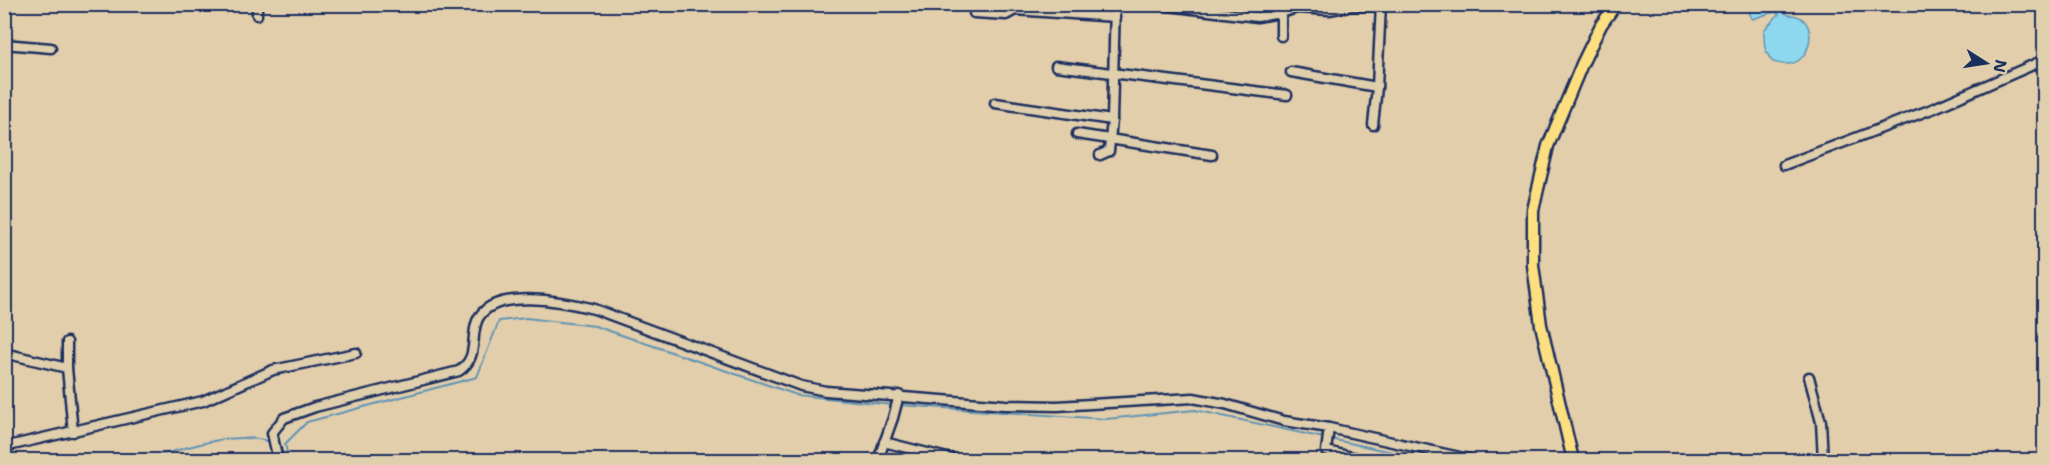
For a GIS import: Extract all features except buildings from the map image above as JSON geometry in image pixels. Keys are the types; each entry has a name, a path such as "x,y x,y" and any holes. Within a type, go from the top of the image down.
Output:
{"main road":[{"path":"1573,460 1542,325 1533,265 1533,210 1548,146 1582,64 1601,25 1616,4"}],"street":[{"path":"257,4 257,15"},
{"path":"1100,155 1109,151 1112,120 1114,4"},
{"path":"1152,4 1257,17 1297,8 1329,10 1351,6 1381,5 1373,125"},
{"path":"974,13 1006,15 1015,10 1115,17"},
{"path":"1281,13 1281,36"},
{"path":"4,44 51,48"},
{"path":"1784,165 1932,108 2044,60"},
{"path":"1056,66 1287,95"},
{"path":"1291,72 1377,87"},
{"path":"995,103 1112,120"},
{"path":"1077,134 1110,141 1212,155"},
{"path":"277,457 272,433 284,418 315,407 459,371 470,360 477,321 483,312 496,304 521,299 554,300 594,309 801,386 826,391 1006,405 1056,406 1193,398 1284,421 1473,460"},
{"path":"67,342 73,432"},
{"path":"4,353 67,368"},
{"path":"4,447 202,401 273,370 356,353"},
{"path":"1809,377 1821,422 1824,460"},
{"path":"878,460 898,397"},
{"path":"1329,430 1325,448 1327,452 1366,460"},
{"path":"884,442 955,460"}],"water":[{"path":"1746,5 1792,5 1782,10 1788,15 1798,16 1805,22 1810,38 1808,48 1797,62 1782,64 1773,62 1765,48 1764,30 1779,14 1774,12 1752,19"}],"waterway":[{"path":"289,460 285,444 307,422 477,377 499,321 526,318 595,326 797,395 893,405"},
{"path":"899,405 1106,419 1195,410 1324,438"},
{"path":"142,460 223,439 239,438 271,442"},
{"path":"1330,439 1430,460"}]}
